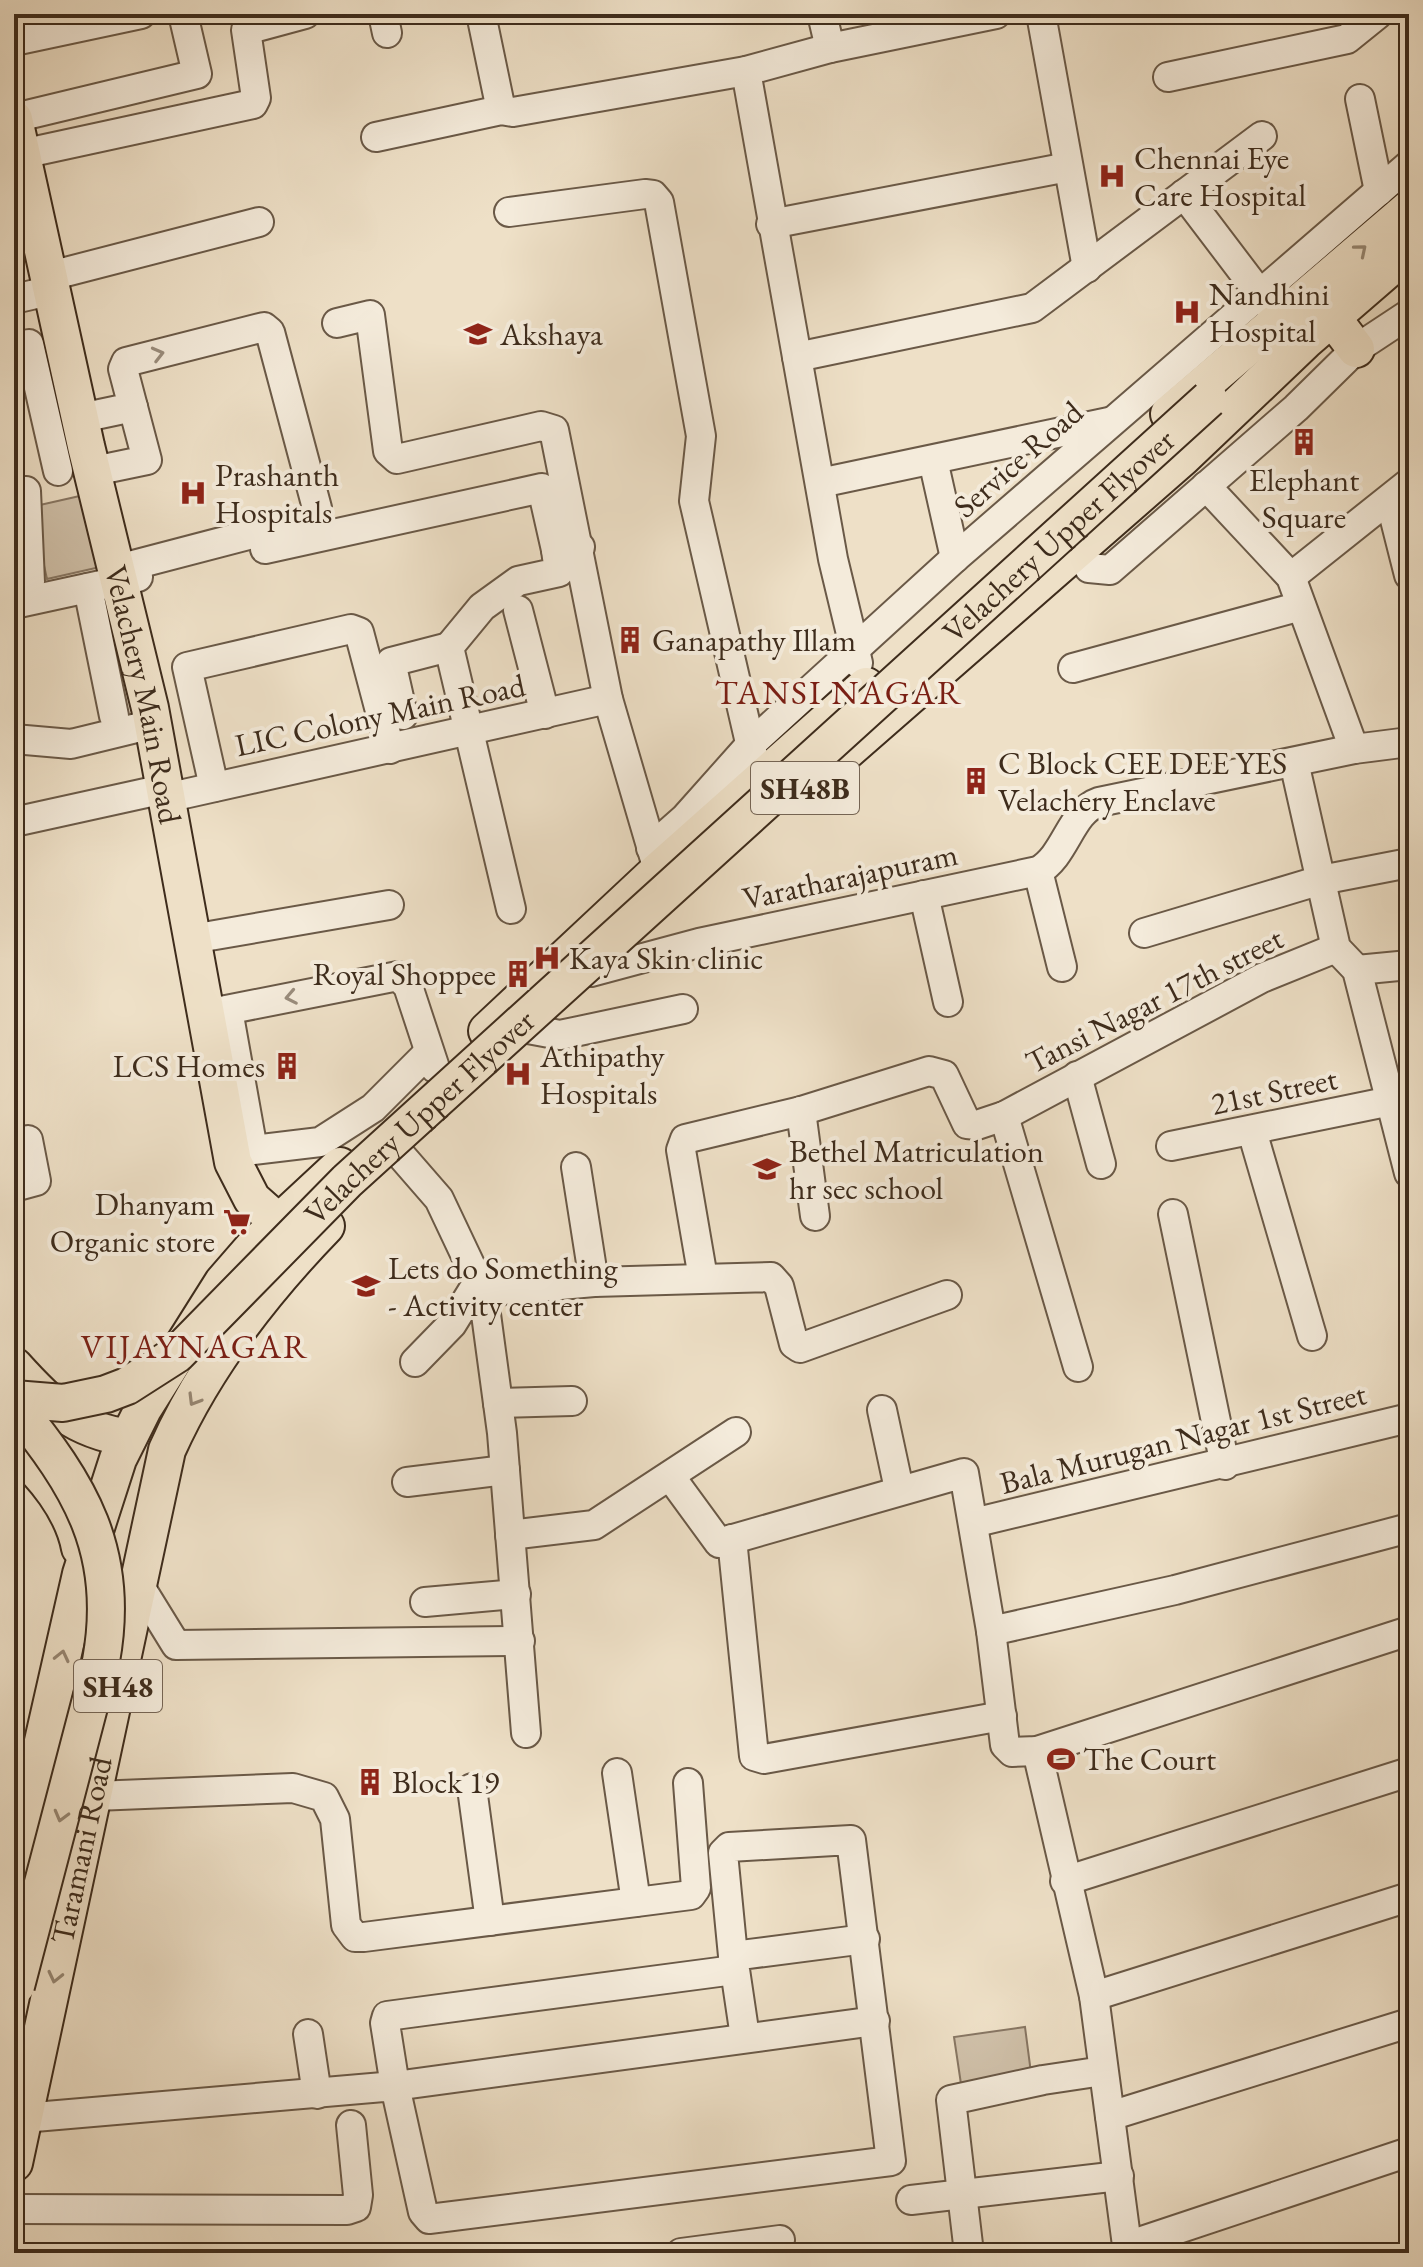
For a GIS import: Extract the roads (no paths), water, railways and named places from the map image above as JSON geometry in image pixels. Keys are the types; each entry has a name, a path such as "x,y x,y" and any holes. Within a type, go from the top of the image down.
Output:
{"main road":[{"name":"Velachery Main Road","path":"14,119 20,163 52,283 81,418 85,471 109,579 151,716 192,939 217,1012 233,1162 252,1199 306,1247"},
{"name":"SH48B","path":"306,1247 528,1029 1158,479 1272,372 1394,200"},
{"name":"SH48B","path":"279,1222 433,1064 655,859 760,780 864,689 1192,388 1269,307 1323,304 1409,251"},
{"path":"1323,304 1356,349"},
{"name":"Velachery Upper Flyover","path":"18,1392 63,1403 106,1394 127,1386 177,1354 358,1171 1192,388 1240,375 1272,372"},
{"name":"SH48","path":"14,1869 81,1574 100,1512 136,1424 223,1282 279,1222"},
{"name":"Taramani Road","path":"14,2163 95,1796 161,1474 174,1436 219,1359 306,1247"},
{"path":"18,1392 79,1425 136,1424"},
{"path":"14,1995 101,1661 106,1608 98,1551 83,1501 18,1392"},
{"path":"14,1448 37,1471 69,1517 78,1537 81,1574"},
{"path":"50,1704 113,1711"}],"street":[{"path":"14,25 63,14"},
{"path":"14,41 141,14"},
{"path":"14,119 197,74 183,14"},
{"path":"20,163 253,104 256,98 246,30 305,14"},
{"path":"481,14 501,110"},
{"path":"822,14 830,48"},
{"path":"376,137 501,110 513,112 746,71 830,48 996,14"},
{"path":"1041,14 1087,268"},
{"path":"1168,77 1378,14"},
{"path":"746,71 771,224 820,483 864,689"},
{"path":"1360,99 1394,200"},
{"path":"797,357 1025,311 1262,136"},
{"path":"1184,194 1269,307 1394,200 1409,165"},
{"path":"771,224 1068,167"},
{"path":"509,212 645,194 653,195 659,202 701,436 694,501 760,780"},
{"path":"14,299 52,283 259,222"},
{"path":"1089,568 1110,570 1296,408 1356,349 1409,314"},
{"path":"337,323 370,315 387,445 397,459 541,426 550,427 556,435 568,549 559,572 518,581 482,607 449,647 391,662 403,715"},
{"path":"14,604 313,518 317,508 270,332 264,327 126,362 123,369 147,460 18,487"},
{"path":"63,334 21,346 85,471"},
{"name":"Service Road","path":"655,859 685,818 750,745 955,558 1116,421 1192,388"},
{"path":"81,418 133,407"},
{"path":"820,483 1116,421"},
{"path":"933,460 955,558"},
{"path":"18,487 85,471"},
{"path":"1206,486 1291,577 1354,749"},
{"path":"14,592 24,591 30,582 18,487"},
{"path":"109,579 542,488 568,549 655,859"},
{"path":"1291,577 1400,491"},
{"path":"1400,491 1409,575"},
{"path":"109,579 114,716"},
{"path":"1073,668 1301,606"},
{"path":"518,610 545,714"},
{"path":"214,787 187,667 351,629 359,632 390,749"},
{"path":"449,647 511,909"},
{"name":"LIC Colony Main Road","path":"14,822 165,793 214,787 608,699"},
{"path":"14,730 50,729 114,716 151,716"},
{"path":"14,739 71,744 151,716"},
{"path":"1062,967 1038,871 1054,860 1086,809 1092,805 1354,749 1409,742"},
{"path":"1294,762 1336,948 1357,970 1407,1161"},
{"path":"1144,933 1321,880 1409,863"},
{"name":"Varatharajapuram","path":"591,972 699,943 1038,871"},
{"path":"924,895 948,1002"},
{"path":"192,939 389,905"},
{"name":"Tansi Nagar 17th street","path":"801,1111 929,1071 944,1075 967,1124 977,1125 1004,1116 1262,978 1336,948"},
{"path":"1357,970 1409,965"},
{"path":"398,976 408,986 433,1064 320,1142 253,1150 217,1012 398,976"},
{"path":"528,1029 567,1034 683,1009"},
{"path":"1077,1076 1101,1164"},
{"name":"21st Street","path":"1171,1146 1391,1101"},
{"path":"703,1278 682,1142 801,1111 815,1216"},
{"path":"1004,1116 1078,1367"},
{"path":"1252,1131 1312,1336"},
{"path":"14,1142 28,1140 36,1181 20,1194"},
{"path":"399,1153 439,1199 481,1287 505,1470 526,1733"},
{"path":"576,1167 594,1282"},
{"path":"1173,1214 1225,1465"},
{"path":"415,1362 452,1324 481,1287 703,1278 775,1280 794,1344 800,1348 947,1295"},
{"path":"498,1403 572,1401"},
{"path":"882,1410 899,1489"},
{"name":"Bala Murugan Nagar 1st Street","path":"973,1523 1225,1465 1409,1418"},
{"path":"510,1535 594,1525 736,1432"},
{"path":"407,1482 505,1470"},
{"path":"670,1476 719,1543 899,1489 964,1473 991,1631 1005,1745 1012,1752 1037,1751 1409,1631"},
{"path":"991,1631 1175,1590 1409,1528"},
{"path":"732,1539 754,1756 764,1759 1002,1716"},
{"path":"139,1585 176,1645 520,1641"},
{"path":"425,1602 516,1594"},
{"path":"1037,1751 1094,1996 1129,2249 1409,2152"},
{"path":"1065,1881 1409,1772"},
{"path":"617,1773 636,1902"},
{"path":"95,1796 293,1788 311,1791 330,1804 335,1819 346,1925 355,1937 691,1895 696,1888 688,1783"},
{"path":"472,1788 490,1921"},
{"path":"745,2037 734,1963 723,1860 729,1847 851,1840 865,1939 892,2154 891,2161 429,2219 423,2212 395,2086 385,2023 387,2016 734,1963 865,1939"},
{"path":"1094,1996 1409,1897"},
{"path":"23,2118 395,2086 875,2021"},
{"path":"1110,2116 1409,2023"},
{"path":"308,2034 317,2094"},
{"path":"969,2253 951,2100 1043,2080 1103,2071"},
{"path":"14,2209 347,2210 356,2207 358,2195 351,2125"},
{"path":"911,2200 1119,2176"},
{"path":"681,2253 780,2240"}],"place":[{"name":"Chennai Eye Care Hospital","path":"1112,176"},
{"name":"Nandhini Hospital","path":"1187,312"},
{"name":"Akshaya","path":"478,334"},
{"name":"Elephant Square","path":"1304,442"},
{"name":"Prashanth Hospitals","path":"193,493"},
{"name":"Ganapathy Illam","path":"630,640"},
{"name":"C Block CEE DEE YES Velachery Enclave","path":"976,781"},
{"name":"Kaya Skin clinic","path":"547,958"},
{"name":"Royal Shoppee","path":"518,974"},
{"name":"LCS Homes","path":"287,1066"},
{"name":"Athipathy Hospitals","path":"518,1074"},
{"name":"Bethel Matriculation hr sec school","path":"767,1169"},
{"name":"Dhanyam Organic store","path":"237,1222"},
{"name":"Lets do Something - Activity center","path":"366,1286"},
{"name":"The Court","path":"1061,1759"},
{"name":"Block 19","path":"370,1782"}],"district":[{"name":"TANSI NAGAR","path":"839,692"},
{"name":"VIJAYNAGAR","path":"195,1346"}]}
